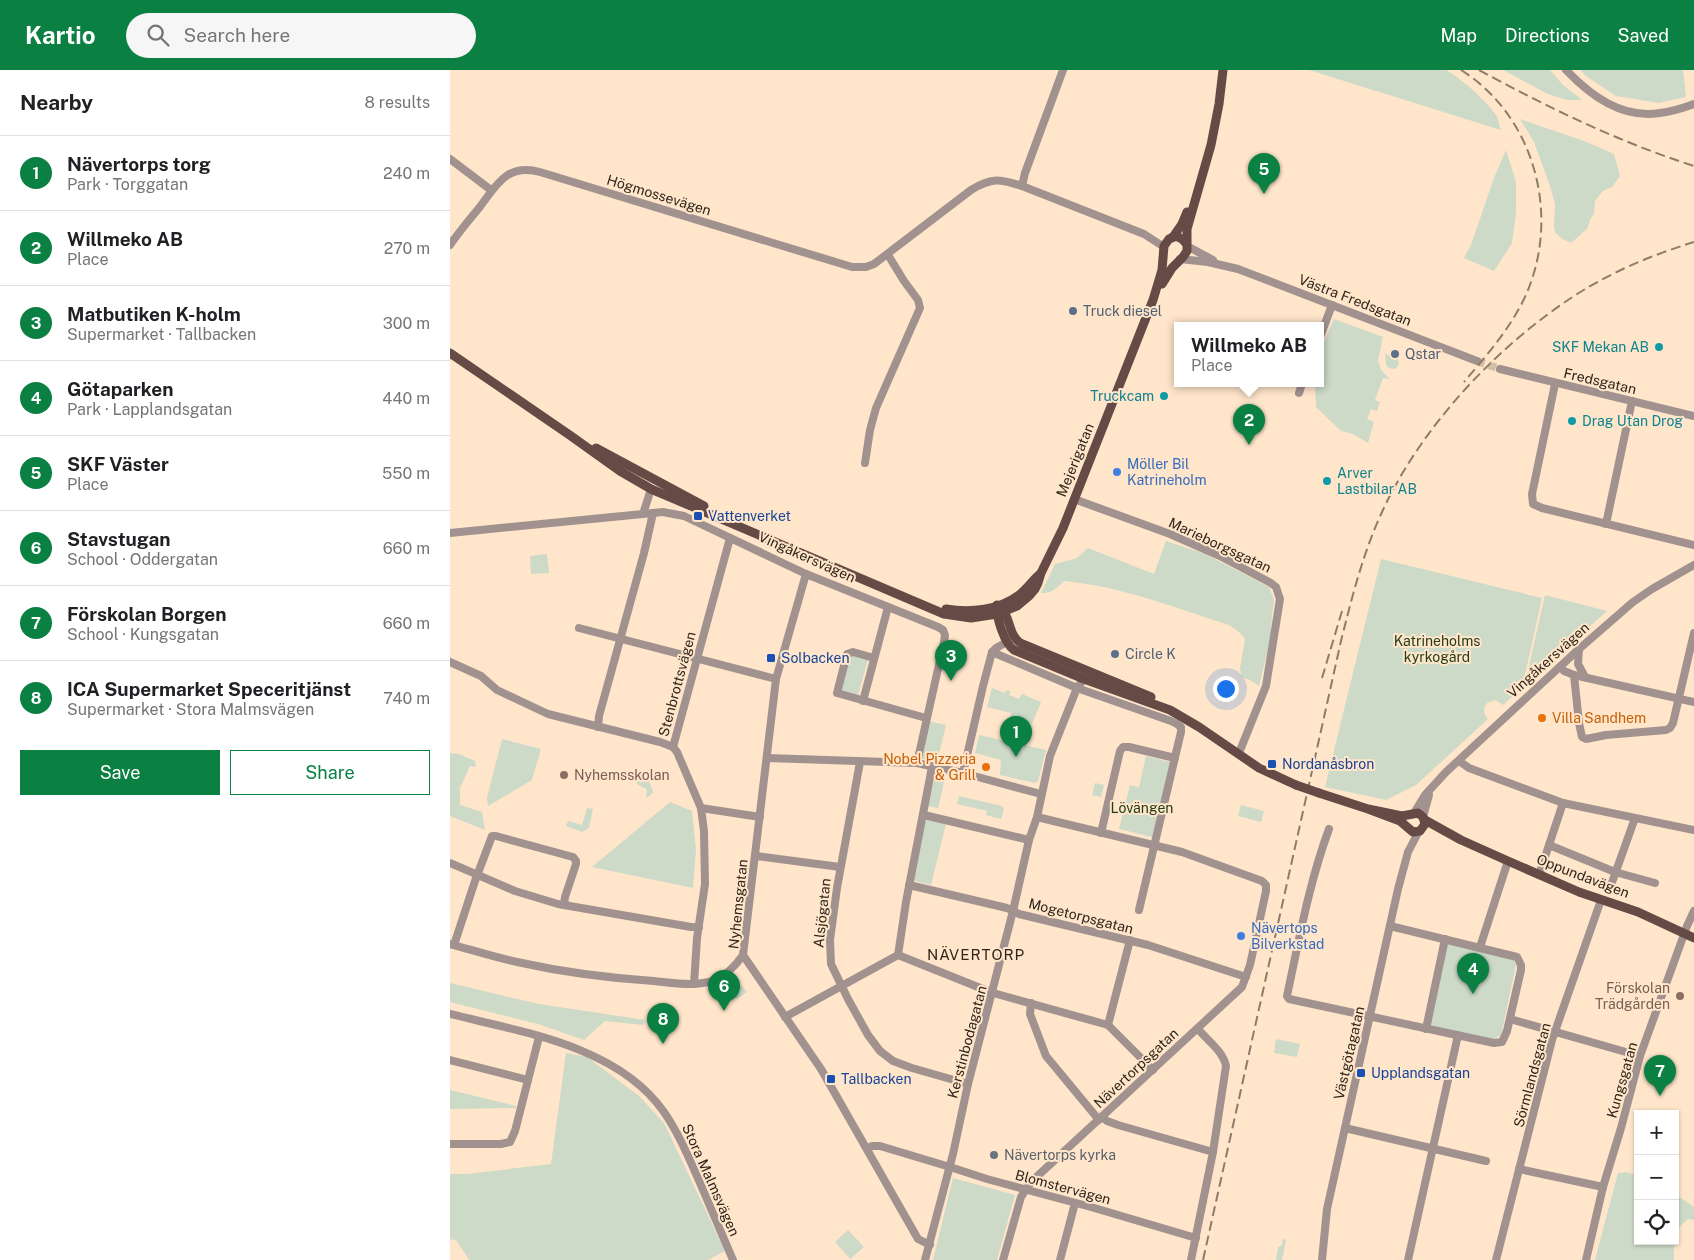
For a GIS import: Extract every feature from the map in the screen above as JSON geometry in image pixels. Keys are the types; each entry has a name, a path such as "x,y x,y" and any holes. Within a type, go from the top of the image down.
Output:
{"main road":[{"path":"1196,194 1182,224 1164,248 1166,256 1170,259 1180,259 1185,254 1187,229 1211,145 1223,70"},
{"path":"1171,238 1178,236 1187,245"},
{"name":"Mejerigatan","path":"1154,300 1162,270 1164,248"},
{"name":"Mejerigatan","path":"1000,610 1020,594 1041,573 1063,528 1154,300 1169,272 1180,259"},
{"name":"Vingåkersvägen","path":"450,352 620,471 654,484 744,529 934,609 1000,610"},
{"path":"1000,610 1014,650 1160,700 1184,711 1259,768 1296,785 1319,794 1416,823"},
{"name":"Oppundavägen","path":"1416,823 1462,840 1508,862 1602,900 1638,912 1690,936"}],"street":[{"path":"1063,70 1025,173 1022,186 1144,234 1171,238"},
{"path":"1566,70 1591,94 1618,108 1636,113 1663,113 1694,104"},
{"path":"450,159 492,190"},
{"name":"Högmossevägen","path":"450,245 497,184 512,172 520,170 532,170 852,266 866,267 888,255 980,184 987,181 1002,180 1022,186"},
{"path":"1144,234 1164,248"},
{"name":"Västra Fredsgatan","path":"1187,245 1223,265 1267,280 1477,361"},
{"path":"865,464 870,430 876,408 920,308 918,300 888,255"},
{"name":"Västra Fredsgatan","path":"1180,259 1223,265"},
{"path":"1324,326 1332,305"},
{"name":"Fredsgatan","path":"1500,370 1694,416"},
{"path":"1555,384 1532,494 1532,503 1542,508 1694,545"},
{"path":"1299,394 1301,387"},
{"path":"1606,524 1632,401"},
{"path":"643,514 654,484"},
{"name":"Marieborgsgatan","path":"1074,499 1191,542 1264,578 1276,587 1280,599 1266,686 1238,753"},
{"name":"Vingåkersvägen","path":"450,533 663,512 684,516 806,574 943,630 945,635 926,718"},
{"path":"598,727 599,716 653,520 653,513"},
{"name":"Stenbrottsvägen","path":"694,984 705,868 704,831 701,808 682,760 673,747 730,538"},
{"name":"Vingåkersvägen","path":"1416,823 1431,789 1446,772 1579,649 1633,602 1694,565"},
{"name":"Nyhemsgatan","path":"806,574 776,679 744,955 821,1069 918,1238 930,1245"},
{"path":"863,700 888,608"},
{"path":"579,628 776,679"},
{"path":"1574,675 1579,723 1583,738 1666,730 1674,723 1694,633"},
{"path":"963,773 992,652 997,647 1011,640"},
{"path":"1579,649 1578,664 1585,677"},
{"path":"874,658 854,652 850,653 846,657 837,693 926,718 917,763"},
{"path":"992,652 1077,688 1177,724 1180,727 1181,732 1155,846 1138,910"},
{"path":"450,662 480,676 497,690 548,714 660,742 673,747"},
{"path":"1560,667 1574,675 1694,702"},
{"path":"1077,688 1086,675"},
{"name":"Kerstinbodagatan","path":"925,1260 950,1166 968,1084 993,993 1053,746 1077,688"},
{"path":"1102,833 1120,751 1123,748 1130,747 1175,758"},
{"path":"767,758 917,763 1041,794"},
{"path":"1459,761 1469,768 1563,803 1694,830"},
{"name":"Alsjögatan","path":"860,762 840,867 830,949 831,964 871,1040 880,1051 886,1056 912,1068 968,1084"},
{"path":"898,954 909,885 932,767"},
{"path":"1540,875 1563,803"},
{"path":"701,808 760,817"},
{"path":"924,815 1029,840"},
{"path":"1036,818 1155,846"},
{"path":"1610,888 1635,818"},
{"name":"Västgötagatan","path":"1322,1260 1326,1209 1398,889 1416,823"},
{"path":"1329,829 1310,891 1288,998 1292,1001 1370,1018 1458,1036 1502,1042 1510,1019 1521,970 1521,965 1517,958 1480,947 1390,926"},
{"path":"564,905 576,864 573,857 500,836 492,836 452,945 516,962 588,975 694,984 716,979 725,974 744,955"},
{"path":"1549,845 1615,872 1655,883"},
{"name":"Nävertorpsgatan","path":"1003,1260 1024,1190 1242,987 1246,977 1266,885 1249,876 1190,855 1155,846"},
{"path":"756,856 840,867"},
{"path":"1480,947 1508,862"},
{"path":"450,863 515,891 564,905 699,927"},
{"name":"Mogetorpsgatan","path":"909,885 1019,914 1130,940 1246,977"},
{"name":"Sörmlandsgatan","path":"1496,1260 1556,1032 1602,900"},
{"name":"Kungsgatan","path":"1586,1260 1602,1188 1621,1128 1640,1056 1690,936 1694,911"},
{"path":"1426,1028 1446,939"},
{"path":"1108,1025 1130,940"},
{"path":"785,1017 898,954"},
{"path":"898,954 993,993 1108,1025 1153,1070"},
{"path":"1031,1003 1030,1014 1046,1056 1100,1118 1118,1125 1213,1152"},
{"name":"Stora Malmsvägen","path":"450,1014 576,1048 610,1065 631,1079 655,1101 681,1139 733,1260"},
{"path":"1510,1019 1640,1056"},
{"path":"1191,1260 1213,1152 1226,1066 1221,1054 1198,1029"},
{"path":"1408,1260 1458,1036"},
{"path":"450,1144 501,1144 510,1142 515,1131 539,1037"},
{"path":"450,1060 528,1080"},
{"path":"1345,1128 1486,1161"},
{"name":"Blomstervägen","path":"867,1149 876,1146 950,1166 954,1169 1024,1190 1196,1238"},
{"path":"1520,1169 1602,1188"},
{"path":"1060,1260 1075,1203"}],"green space":[{"path":"1309,70 1446,70 1466,84 1486,103 1497,117 1501,130"},
{"path":"1503,70 1550,70 1563,85 1582,100 1567,100 1548,94"},
{"path":"1580,70 1683,70 1686,97 1659,103 1616,96"},
{"path":"1520,119 1584,141 1614,154 1620,176 1612,187 1603,191 1595,201 1594,213 1587,229 1571,243 1562,239 1555,232 1555,204 1550,186 1534,142"},
{"path":"1506,150 1516,182 1516,212 1512,243 1494,271 1464,258 1471,245 1494,178"},
{"path":"1334,319 1383,337 1378,360 1381,370 1390,379 1383,378 1375,400 1380,402 1377,411 1371,409 1367,419 1374,422 1368,443 1353,434 1341,431 1316,407 1315,387 1324,387 1324,342"},
{"path":"1385,354 1398,359 1399,364 1395,369 1389,368 1386,365"},
{"path":"1166,541 1205,554 1269,587 1274,600 1270,641 1259,686 1242,677 1240,669 1245,639 1229,625 1148,598 1085,584 1064,581 1051,591 1041,593 1055,564 1077,558 1088,548 1154,574"},
{"path":"547,554 549,573 531,574 530,556"},
{"name":"Katrineholms kyrkogård","path":"1381,559 1542,598 1522,688 1503,705 1495,700 1487,703 1484,711 1488,719 1416,785 1386,800 1325,787"},
{"path":"1545,595 1607,611 1525,684"},
{"path":"849,653 868,659 858,695 839,690"},
{"path":"992,688 1005,693 1007,690 1010,691 1009,695 1019,699 1022,694 1041,702 1032,724 1010,719 1011,713 987,707"},
{"path":"928,721 946,725 937,762 919,758"},
{"path":"979,735 1046,750 1038,781 1035,783 1000,775 1001,760 975,753"},
{"path":"502,739 541,749 532,780 488,806 487,798"},
{"path":"450,753 459,754 475,761 476,767 470,766 460,788 460,805 482,812 485,830 450,816"},
{"name":"Lövängen","path":"1146,756 1170,762 1152,837 1119,829 1130,785 1139,787"},
{"path":"636,773 645,777 651,786 653,793 646,798 647,789 638,785 634,776"},
{"path":"934,780 944,782 938,808 928,806"},
{"path":"1095,783 1104,785 1101,797 1092,795"},
{"path":"959,796 1002,806 1004,809 1001,819 986,815 987,811 957,804"},
{"path":"670,802 692,811 696,850 693,888 592,867"},
{"path":"1241,805 1264,811 1261,822 1238,816"},
{"path":"587,808 593,809 589,828 582,832 566,826 568,821 582,825"},
{"path":"928,819 946,824 931,885 915,881 912,878 924,822"},
{"path":"1447,941 1513,958 1516,965 1501,1035 1494,1039 1432,1027 1429,1022"},
{"path":"450,983 539,1004 645,1020 643,1025 605,1021 584,1040 538,1024 450,1002"},
{"path":"741,985 747,992 737,999 731,992"},
{"path":"1276,1039 1300,1044 1297,1057 1274,1053"},
{"path":"566,1053 587,1057 639,1096 664,1123 725,1251 708,1260 469,1260 457,1241 450,1239 450,1174 467,1174 551,1164"},
{"path":"450,1090 516,1106 516,1108 450,1109"},
{"path":"1627,1172 1634,1175 1634,1245 1674,1245 1674,1260 1595,1260 1618,1173"},
{"path":"953,1178 1015,1195 997,1260 933,1260"},
{"path":"1679,1197 1694,1207 1694,1220 1688,1219 1679,1227"},
{"path":"848,1230 864,1247 850,1259 835,1242"},
{"path":"1283,1239 1286,1240 1282,1260 1276,1260 1278,1247 1282,1245"}],"tunnel":[{"path":"1477,361 1500,369"}],"railway":[{"path":"1461,70 1487,90 1508,114 1524,142 1535,172 1541,204 1541,236 1535,268 1524,299 1504,332 1464,382"},
{"path":"1479,70 1532,98 1611,135 1694,166"},
{"path":"1203,1260 1341,641 1364,559 1382,512 1398,480 1439,420 1463,391 1517,339 1545,316 1602,279 1647,258 1694,242"},
{"path":"1322,678 1342,611"}],"place":[{"name":"SKF Väster","path":"1264,194"},
{"name":"Truck diesel","path":"1073,311"},
{"name":"SKF Mekan AB","path":"1659,347"},
{"name":"Qstar","path":"1395,354"},
{"name":"Truckcam","path":"1164,396"},
{"name":"Drag Utan Drog","path":"1572,421"},
{"name":"Willmeko AB","path":"1249,445"},
{"name":"Möller Bil Katrineholm","path":"1117,472"},
{"name":"Arver Lastbilar AB","path":"1327,481"},
{"name":"Vattenverket","path":"698,516"},
{"name":"Circle K","path":"1115,654"},
{"name":"Solbacken","path":"771,658"},
{"name":"Matbutiken K-holm","path":"951,681"},
{"name":"Villa Sandhem","path":"1542,718"},
{"name":"Nävertorps torg","path":"1016,757"},
{"name":"Nordanåsbron","path":"1272,764"},
{"name":"Nobel Pizzeria & Grill","path":"986,767"},
{"name":"Nyhemsskolan","path":"564,775"},
{"name":"Nävertops Bilverkstad","path":"1241,936"},
{"name":"Götaparken","path":"1473,994"},
{"name":"Förskolan Trädgården","path":"1680,996"},
{"name":"Stavstugan","path":"724,1011"},
{"name":"ICA Supermarket Speceritjänst","path":"663,1044"},
{"name":"Upplandsgatan","path":"1361,1073"},
{"name":"Tallbacken","path":"831,1079"},
{"name":"Förskolan Borgen","path":"1660,1096"},
{"name":"Nävertorps kyrka","path":"994,1155"}],"district":[{"name":"NÄVERTORP","path":"976,955"}]}
